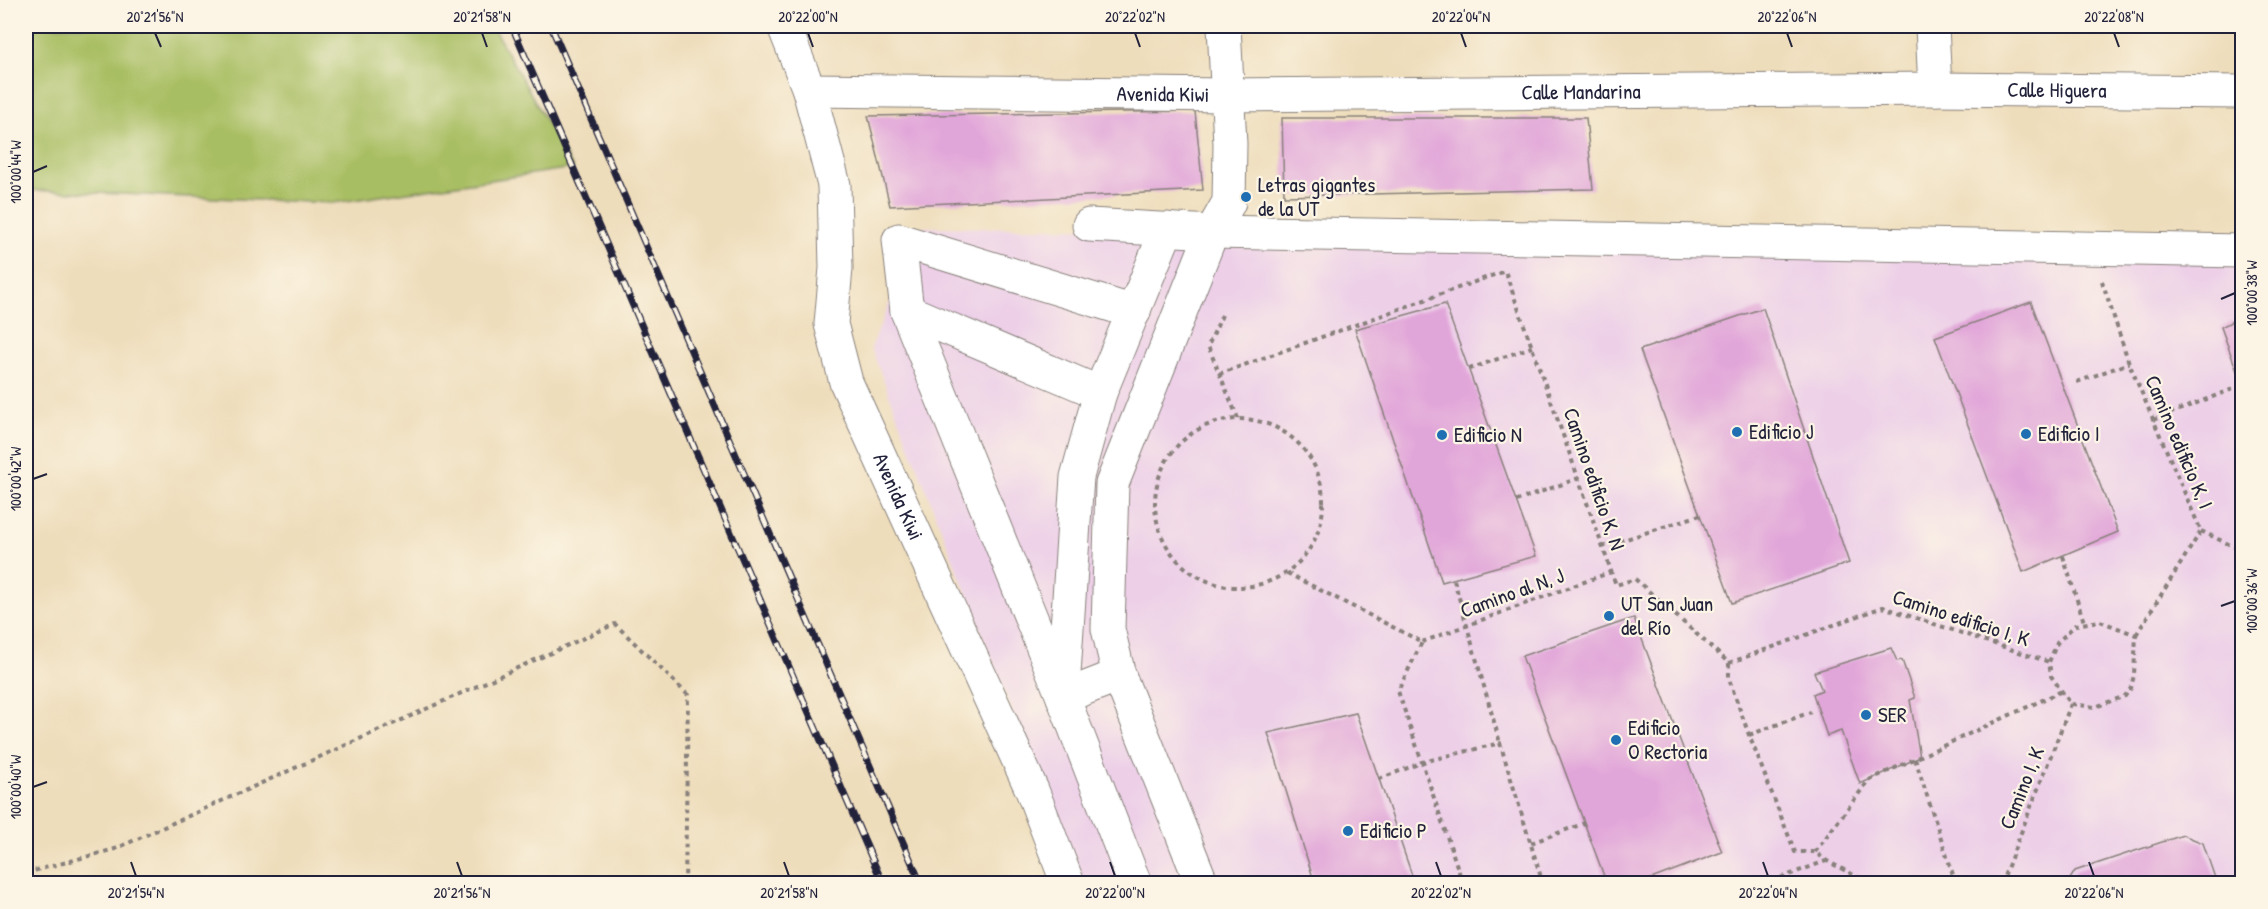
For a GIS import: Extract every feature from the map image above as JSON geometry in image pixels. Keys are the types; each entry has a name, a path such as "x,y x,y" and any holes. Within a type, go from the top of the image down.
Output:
{"street":[{"name":"Avenida Kiwi","path":"784,26 809,90 834,185 836,268 831,324 846,382 1032,790 1068,884"},
{"path":"1202,884 1119,675 1108,629 1112,484 1212,232 1229,202 1230,144 1224,26"},
{"path":"1932,26 1935,89"},
{"name":"Calle Mandarina","path":"1227,95 1935,89"},
{"name":"Calle Higuera","path":"1935,89 2242,92"},
{"name":"Avenida Kiwi","path":"809,90 1227,95"},
{"path":"1089,225 1212,232 2242,251"},
{"path":"1063,697 1077,477 1100,393 1167,229"},
{"path":"1134,312 899,240 907,311 1063,697 1135,884"},
{"path":"907,311 1100,393"},
{"path":"1077,477 1112,484"},
{"path":"1063,697 1119,675"}],"path":[{"name":"Camino edificio K, I","path":"2092,249 2129,363 2201,531 2136,635"},
{"name":"Camino edificio K, N","path":"1219,374 1505,271 1616,585 1635,579 1729,663"},
{"path":"1222,315 1208,346 1239,421"},
{"path":"1469,369 1532,347"},
{"path":"2078,382 2129,363"},
{"path":"2153,420 2233,389"},
{"path":"1256,419 1284,430 1305,450 1320,476 1324,505 1319,531 1307,555 1287,573 1263,585 1236,588 1210,583 1186,570 1168,550 1157,525 1154,498 1160,470 1176,445 1199,426 1239,421 1256,419"},
{"path":"1516,501 1579,478"},
{"path":"1602,547 1700,514"},
{"path":"2201,531 2241,548 2242,559"},
{"path":"2063,556 2084,622"},
{"name":"Camino al N, J","path":"1422,642 1611,572"},
{"path":"1287,573 1422,642 1398,691 1463,884"},
{"path":"1454,579 1543,884"},
{"name":"Camino edificio I, K","path":"1729,663 1883,607 2049,662"},
{"path":"2100,621 2136,635 2134,675 2131,688 2125,696 2095,707 2071,704 2050,676 2049,662 2057,643 2075,625 2100,621"},
{"path":"26,873 115,849 615,624 688,696 685,884"},
{"path":"1729,663 1729,680 1795,852 1815,852 1862,882 1871,884"},
{"path":"1815,852 1869,780 2062,691"},
{"name":"Camino I, K","path":"2001,884 2071,704"},
{"path":"1749,735 1811,712"},
{"path":"1378,779 1423,762 1500,743"},
{"path":"1915,759 1956,884"},
{"path":"1531,843 1585,823"},
{"path":"1764,884 1827,861"}],"shaded area":[{"name":"UT San Juan del Río","path":"921,227 2242,240 2242,883 1079,883 871,348"}],"green space":[{"path":"26,26 492,26 573,168 333,203 26,190"}],"building":[{"path":"1195,111 1203,190 890,206 868,116"},
{"path":"1282,118 1586,118 1593,189 1284,196"},
{"name":"Edificio I","path":"2031,302 2118,532 2023,572 1935,337"},
{"name":"Edificio N","path":"1445,304 1536,556 1442,582 1355,329"},
{"name":"Edificio J","path":"1763,308 1849,563 1732,603 1640,350"},
{"path":"2242,316 2242,385 2221,327"},
{"name":"Edificio O Rectoria","path":"1634,618 1722,852 1638,884 1607,884 1522,656"},
{"name":"SER","path":"1891,648 1897,661 1902,660 1915,698 1910,700 1920,757 1860,784 1841,731 1827,736 1813,694 1822,690 1814,672"},
{"name":"Edificio P","path":"1356,713 1415,884 1315,884 1268,733"},
{"path":"2183,835 2203,843 2217,884 2067,884 2075,871"}],"railway":[{"path":"512,26 883,884"},
{"path":"551,26 921,884"}],"place":[{"name":"Letras gigantes de la UT","path":"1246,197"},
{"name":"Edificio J","path":"1737,432"},
{"name":"Edificio I","path":"2026,434"},
{"name":"Edificio N","path":"1442,435"},
{"name":"UT San Juan del Río","path":"1609,616"},
{"name":"SER","path":"1866,715"},
{"name":"Edificio O Rectoria","path":"1616,740"},
{"name":"Edificio P","path":"1348,831"}]}
